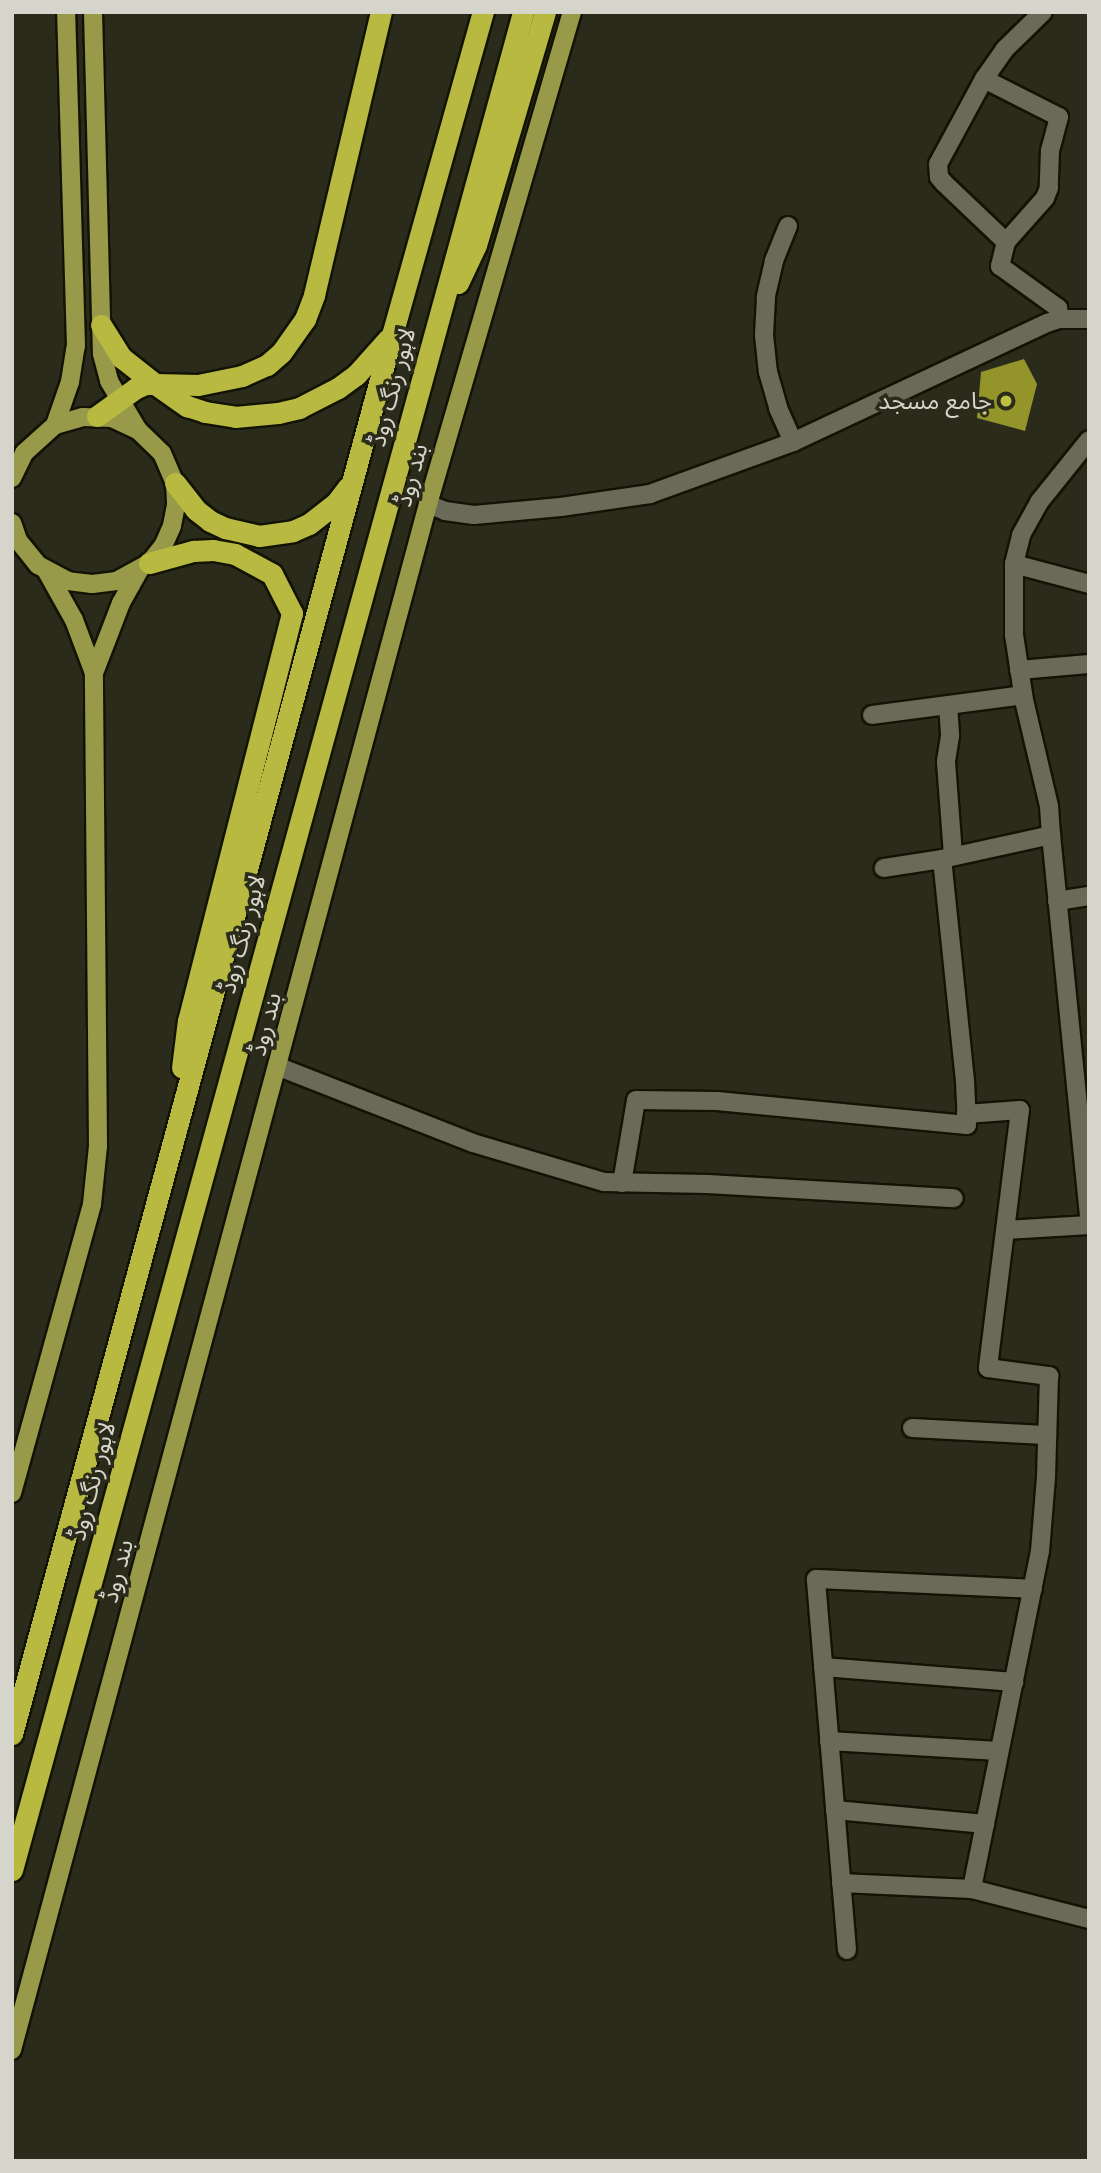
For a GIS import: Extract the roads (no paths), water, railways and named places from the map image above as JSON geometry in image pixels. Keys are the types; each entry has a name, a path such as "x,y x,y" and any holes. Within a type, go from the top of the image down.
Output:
{"highway":[{"path":"97,416 141,385 198,385 243,376 274,359 299,329 314,295 381,12"},
{"name":"لاہور رنگ روڈ","path":"12,1734 392,335 483,12"},
{"name":"لاہور رنگ روڈ","path":"12,1870 523,12"},
{"path":"433,334 476,245 545,12"},
{"path":"101,325 122,358 187,406 235,417 278,414 310,404 356,375 392,335"},
{"path":"175,483 196,510 210,521 242,534 268,536 293,531 324,515 347,489 355,474"},
{"path":"144,566 193,551 213,550 235,554 272,573 292,613 188,1020 172,1147"}],"main road":[{"path":"55,425 70,382 76,346 66,12"},
{"path":"93,12 101,325 105,368 138,430 162,453 175,483 176,505 172,526 163,546 144,566 121,603 94,673"},
{"name":"بند روڈ","path":"12,2050 279,1067 428,504 572,12"},
{"path":"12,478 18,456 55,425 76,418 97,416 119,421 138,430"},
{"path":"12,523 18,540 32,558 46,570 68,581 92,584 117,581 144,566"},
{"path":"12,551 32,558"},
{"path":"12,1493 92,1204 98,1146 94,673 74,620 46,570"}],"street":[{"path":"1006,242 939,177 938,164 984,79 1004,50 1043,12"},
{"path":"984,79 1059,117 1050,150 1049,188 1045,198 1006,242 1000,265 1058,308 1059,319"},
{"path":"788,226 774,261 766,298 764,335 768,372 778,408 793,442"},
{"path":"428,504 445,510 474,514 561,507 650,494 793,442 1059,319 1089,318"},
{"path":"1089,440 1040,501 1021,535 1014,564 1014,635 1023,695 1049,806 1084,1136 1089,1217"},
{"path":"1014,564 1089,584"},
{"path":"1019,670 1089,664"},
{"path":"872,715 1023,695"},
{"path":"622,1183 636,1100 717,1101 967,1125 947,858 946,762 950,736 948,705"},
{"path":"884,868 947,858 1051,835"},
{"path":"1057,901 1089,896"},
{"path":"279,1067 473,1143 604,1182 708,1184 954,1198"},
{"path":"966,1114 1020,1110 988,1368 1049,1376 1045,1435 1046,1477 1033,1589 972,1889"},
{"path":"1006,1230 1089,1225"},
{"path":"912,1428 1045,1435"},
{"path":"847,1950 816,1579 1033,1589"},
{"path":"823,1667 1014,1682"},
{"path":"829,1741 999,1751"},
{"path":"835,1810 985,1824"},
{"path":"841,1883 972,1889 1089,1919"}],"place":[{"name":"جامع مسجد","path":"1006,401"}]}
